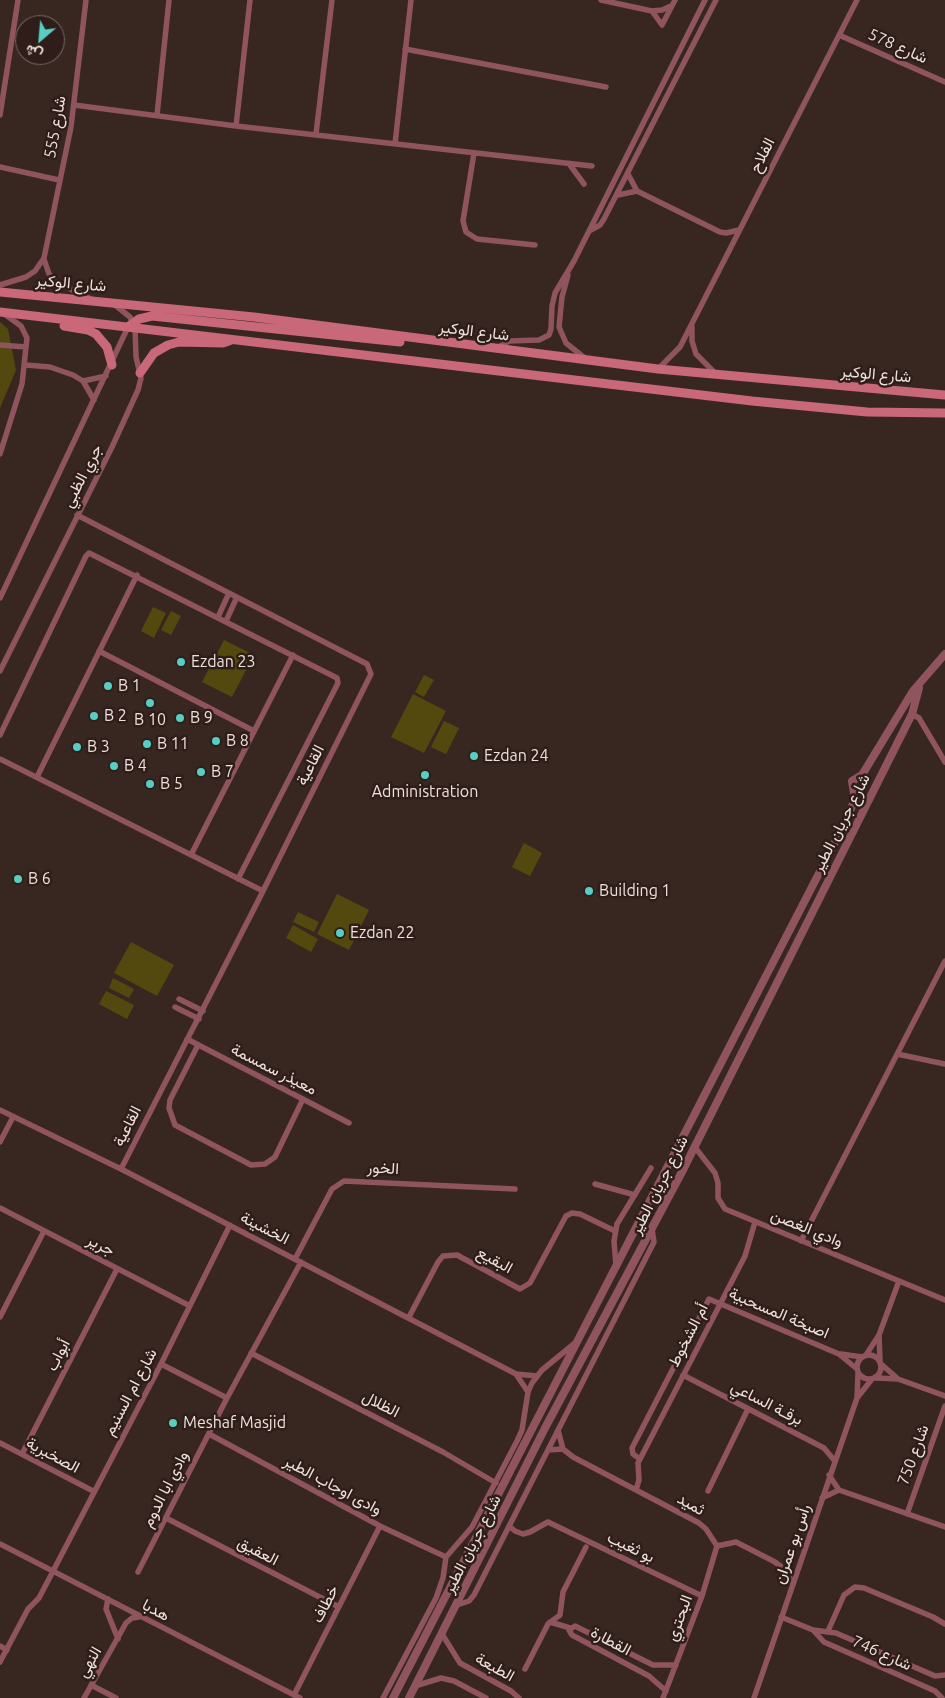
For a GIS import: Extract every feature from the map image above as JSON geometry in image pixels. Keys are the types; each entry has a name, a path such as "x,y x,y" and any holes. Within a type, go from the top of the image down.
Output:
{"main road":[{"name":"شارع الوكير","path":"0,292 98,300 254,317 658,369 945,395"},
{"path":"1,312 51,319 132,326 752,401 867,412 945,413"},
{"path":"132,326 152,316 380,341 398,342 417,339"},
{"path":"51,319 61,325 88,330 96,334 107,346 112,365"},
{"path":"140,373 154,353 168,345 178,342 223,343 231,339"}],"street":[{"path":"0,116 18,0"},
{"name":"شارع 555","path":"0,285 22,280 31,275 44,258 74,105 86,0"},
{"path":"157,115 169,0"},
{"path":"236,126 250,0"},
{"path":"316,134 332,0"},
{"path":"395,144 411,0"},
{"path":"600,0 652,11 673,3"},
{"path":"495,349 515,339 540,340 547,337 551,329 551,312 556,293 574,261 705,0"},
{"path":"589,231 600,225 618,195 716,0"},
{"name":"الفلاح","path":"658,369 675,353 693,322 857,0"},
{"path":"652,11 662,25 673,3"},
{"path":"693,25 706,19"},
{"name":"شارع 578","path":"839,35 945,82"},
{"path":"405,49 606,86"},
{"path":"74,105 236,126 592,166"},
{"path":"648,114 650,130"},
{"path":"474,153 463,221 466,232 477,239 535,245"},
{"path":"570,165 584,184"},
{"path":"0,167 59,180"},
{"path":"628,174 637,191 720,232 739,230"},
{"path":"618,195 637,191"},
{"path":"44,258 46,269 56,282 98,300 118,306 132,326"},
{"path":"574,261 562,297 559,326 566,343 589,361"},
{"path":"0,454 18,403 26,365 26,335 23,329 1,312"},
{"name":"الفلاح","path":"693,322 692,341 696,354 717,375"},
{"name":"جري الظبي","path":"0,598 94,400 132,326"},
{"name":"جري الظبي","path":"0,671 133,402 140,383 140,373 132,326"},
{"path":"0,345 26,347"},
{"path":"26,365 62,370 83,381 94,400"},
{"path":"83,381 106,376"},
{"name":"القاعية","path":"77,515 367,664 371,674 203,1011 121,1169"},
{"path":"0,736 86,555 94,553 337,678 338,683 238,879"},
{"path":"37,777 136,575"},
{"path":"218,617 230,593"},
{"path":"226,621 237,597"},
{"path":"99,651 254,731"},
{"name":"شارع جريان الطير","path":"393,1698 846,821 855,799 852,781 862,775 922,679 945,654"},
{"path":"191,855 293,655"},
{"name":"شارع جريان الطير","path":"409,1698 545,1428 652,1229 912,714 922,679"},
{"path":"900,714 912,714 919,718 945,762"},
{"path":"0,759 262,891"},
{"path":"853,789 862,795 870,796"},
{"path":"801,1241 945,961"},
{"path":"179,999 203,1011"},
{"path":"175,1007 198,1019"},
{"name":"معيذر سمسمة","path":"187,1039 349,1123"},
{"path":"198,1045 170,1100 169,1108 175,1125 252,1165 264,1164 275,1157 303,1099"},
{"path":"897,1054 945,1064"},
{"name":"الخشينة","path":"0,1110 121,1169 410,1317 516,1374 537,1376"},
{"path":"0,1142 13,1117"},
{"name":"وادي الغصن","path":"694,1146 715,1173 718,1183 718,1198 723,1207 754,1222 945,1300"},
{"path":"616,1267 615,1231 621,1214 651,1168"},
{"name":"الخور","path":"273,1312 332,1189 344,1181 515,1189"},
{"path":"595,1184 635,1195"},
{"name":"جرير","path":"0,1208 190,1306"},
{"name":"البقيع","path":"410,1317 438,1262 444,1256 457,1255 516,1288 527,1286 563,1219 570,1214 578,1213 615,1231"},
{"name":"أم الشخوط","path":"636,1490 639,1480 637,1466 640,1458 746,1252 754,1222"},
{"name":"شارع ام السنيم","path":"0,1662 28,1608 39,1598 161,1364 230,1225"},
{"path":"457,1604 466,1602 474,1596 654,1242 652,1229"},
{"path":"0,1317 44,1231"},
{"name":"أبواب","path":"22,1454 118,1268"},
{"path":"899,1281 879,1335 858,1362 857,1371 863,1378 898,1379 945,1396"},
{"name":"أم الشخوط","path":"640,1458 632,1454 632,1450 709,1298"},
{"name":"اصبخة المسحبية","path":"709,1298 839,1354 864,1356"},
{"path":"612,1304 620,1308"},
{"name":"وادي ابا الدوم","path":"138,1572 273,1312"},
{"path":"874,1379 880,1372 879,1335"},
{"name":"شارع جريان الطير","path":"383,1698 436,1598 443,1578 446,1557 468,1533 520,1435 528,1392 537,1376 579,1341"},
{"name":"الظلال","path":"251,1353 443,1452 496,1483"},
{"name":"اصبخة المسحبية","path":"839,1354 857,1371"},
{"path":"864,1356 874,1356 898,1379"},
{"path":"161,1364 227,1398"},
{"name":"رأس بو عمران","path":"756,1696 834,1460 857,1398 857,1371"},
{"name":"الخشينة","path":"516,1374 528,1392"},
{"name":"برقـة الساعي","path":"683,1375 824,1448 834,1460"},
{"name":"رأس بو عمران","path":"857,1398 874,1379"},
{"path":"661,1392 671,1398"},
{"name":"شارع 750","path":"907,1514 945,1406"},
{"path":"708,1491 748,1409"},
{"path":"548,1450 563,1449 558,1430"},
{"name":"وادى اوجاب الطير","path":"209,1434 380,1526 446,1557"},
{"path":"639,1436 648,1440"},
{"name":"الصخبرية","path":"0,1443 93,1492"},
{"name":"ثميد","path":"563,1449 573,1457 702,1525 717,1546"},
{"path":"829,1475 839,1490 945,1527"},
{"path":"822,1498 839,1490"},
{"name":"العقيق","path":"166,1518 338,1607"},
{"name":"بو ثغيب","path":"509,1526 523,1534 548,1522 702,1596"},
{"name":"خطاف","path":"297,1697 338,1607 380,1526"},
{"path":"717,1546 722,1547 732,1541 737,1542 780,1566 793,1584"},
{"name":"هدبا","path":"0,1544 297,1697"},
{"name":"البحتري","path":"663,1698 702,1596 717,1546"},
{"path":"525,1669 550,1622 560,1615 562,1592 586,1547"},
{"path":"828,1631 844,1595 855,1587 864,1588 933,1617 945,1624"},
{"name":"النهي","path":"108,1599 106,1609 118,1639"},
{"path":"124,1608 126,1623"},
{"path":"126,1623 132,1618 139,1617"},
{"name":"شارع 746","path":"781,1617 813,1630 828,1631 935,1676 945,1675"},
{"path":"550,1622 570,1628"},
{"name":"النهي","path":"84,1698 126,1623"},
{"name":"القطارة","path":"666,1690 649,1676 572,1635 569,1632 570,1628 578,1627 653,1665 676,1664"},
{"name":"شارع 746","path":"813,1630 824,1642 935,1691 942,1698"},
{"name":"الطبعة","path":"442,1634 460,1663 511,1691 519,1698"},
{"path":"0,1646 7,1650"},
{"path":"418,1650 430,1657"},
{"path":"892,1672 897,1660"},
{"name":"الطبعة","path":"415,1686 435,1679 448,1679 486,1698"},
{"path":"91,1685 116,1698"}],"shaded area":[{"path":"0,322 8,329 16,370 0,408"},
{"path":"153,607 166,613 154,638 141,631"},
{"path":"171,611 181,616 171,635 161,630"},
{"path":"224,640 254,655 232,697 202,682"},
{"path":"424,675 434,680 424,697 415,692"},
{"path":"413,694 446,711 424,753 391,737"},
{"path":"444,721 459,728 446,754 431,747"},
{"path":"524,843 542,853 530,876 512,867"},
{"path":"337,894 369,910 349,950 317,934"},
{"path":"298,912 319,922 314,932 293,922"},
{"path":"293,925 318,939 311,952 286,938"},
{"path":"131,942 174,965 157,996 114,973"},
{"path":"113,978 134,989 129,998 109,988"},
{"path":"106,991 134,1005 127,1019 99,1004"}],"place":[{"name":"Ezdan 23","path":"181,662"},
{"name":"B 1","path":"108,686"},
{"name":"B 10","path":"150,703"},
{"name":"B 2","path":"94,716"},
{"name":"B 9","path":"180,718"},
{"name":"B 8","path":"216,741"},
{"name":"B 11","path":"147,744"},
{"name":"B 3","path":"77,747"},
{"name":"Ezdan 24","path":"474,756"},
{"name":"B 4","path":"114,766"},
{"name":"B 7","path":"201,772"},
{"name":"Administration","path":"425,775"},
{"name":"B 5","path":"150,784"},
{"name":"B 6","path":"18,879"},
{"name":"Building 1","path":"589,891"},
{"name":"Ezdan 22","path":"340,933"},
{"name":"Meshaf Masjid","path":"173,1423"}]}
